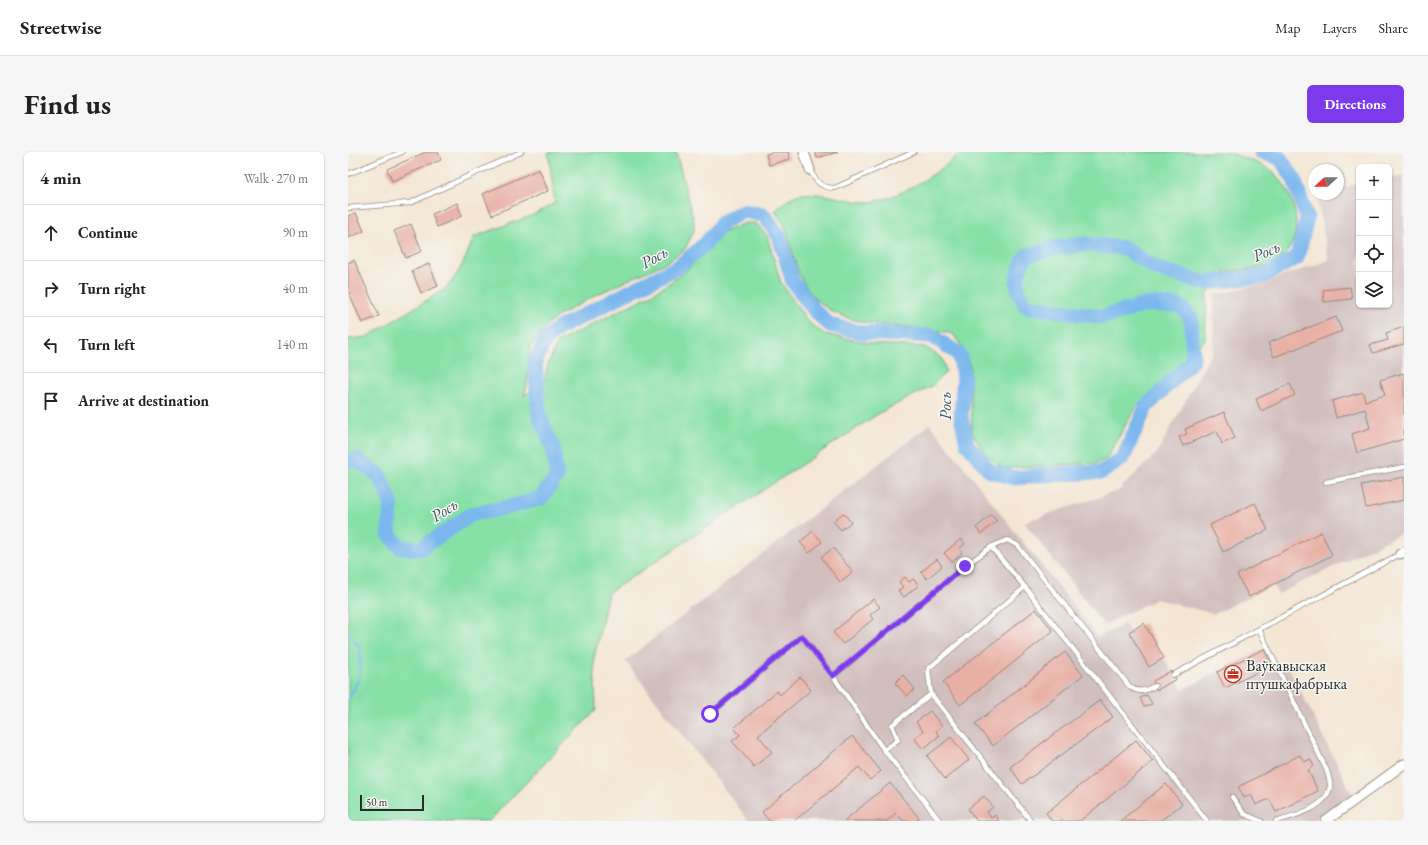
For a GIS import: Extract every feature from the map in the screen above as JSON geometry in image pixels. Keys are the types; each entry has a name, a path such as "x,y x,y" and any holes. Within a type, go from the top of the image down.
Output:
{"street":[{"path":"804,152 810,170"},
{"path":"1326,821 1404,764"}],"lane":[{"path":"348,174 402,152"},
{"path":"348,208 410,203 521,152"},
{"path":"810,170 817,183 827,188 835,188 914,152"},
{"path":"1326,482 1404,467"},
{"path":"833,676 965,566 991,547 1007,540 1017,545 1130,687 1135,691 1143,692 1155,686"},
{"path":"991,547 1025,587 1207,821"},
{"path":"1173,675 1402,553"},
{"path":"1025,587 928,669 931,694 1031,821"},
{"path":"1259,629 1327,772 1330,786 1326,796 1319,803 1300,814 1276,821"},
{"path":"710,714 802,636 833,676 884,750 940,821"},
{"path":"884,750 898,740 892,725 931,694"},
{"path":"1232,797 1244,814 1261,821"}],"shaded area":[{"path":"1404,176 1404,532 1278,594 1273,585 1214,614 1156,599 1104,625 1024,522 1118,491 1157,453 1213,350 1214,295 1257,285 1329,260 1317,200 1344,200 1344,187 1356,185 1356,308 1392,308 1392,178"},
{"name":"Ваўкавыская птушкафабрыка","path":"930,424 1098,637 1125,624 1129,632 1144,623 1182,690 1264,649 1274,670 1287,664 1352,794 1313,821 749,821 625,661"}],"green space":[{"path":"548,152 676,152 694,223 694,231 685,249 667,262 600,293 558,316 544,328 530,347 527,385 524,396 545,380 547,367 558,342 652,294 683,274 726,231 745,223 756,223 767,236 781,283 809,323 824,334 873,344 925,347 942,358 946,372 932,386 881,412 608,593 594,658 596,710 489,821 348,821 348,339 367,337 442,291 457,273 465,259 474,237 533,215 555,203"},
{"path":"961,152 1227,152 1253,161 1267,168 1278,177 1286,188 1296,216 1292,244 1284,255 1271,264 1252,269 1220,272 1207,295 1205,340 1136,407 1106,459 1098,463 1003,468 987,456 972,433 970,367 964,350 953,334 935,330 856,321 822,305 809,291 800,277 786,229 775,211 792,197 800,194 818,194 867,202 878,201 891,197 930,176 953,160"}],"building":[{"path":"426,152 438,152 441,160 392,181 387,169"},
{"path":"773,152 788,152 790,159 769,165 766,154"},
{"path":"815,152 838,152 817,158"},
{"path":"539,169 548,191 492,215 483,194"},
{"path":"457,203 462,216 437,227 432,214"},
{"path":"356,213 364,231 348,238 348,216"},
{"path":"411,224 422,251 406,258 394,231"},
{"path":"354,260 379,316 362,323 348,290 348,263"},
{"path":"429,264 438,286 421,293 412,271"},
{"path":"1350,287 1352,299 1324,302 1323,290"},
{"path":"1336,317 1342,331 1274,357 1268,343"},
{"path":"1404,327 1404,344 1373,353 1370,345 1388,340 1386,333"},
{"path":"1404,373 1404,439 1357,453 1352,434 1370,428 1365,409 1336,418 1332,401 1363,392 1365,401 1385,395 1380,380"},
{"path":"1290,384 1295,395 1261,411 1256,399"},
{"path":"1224,412 1235,438 1222,444 1217,431 1183,446 1179,437 1187,434 1185,429"},
{"path":"1404,477 1404,500 1366,508 1361,485"},
{"path":"1255,503 1268,530 1223,552 1210,525"},
{"path":"843,513 851,522 841,530 833,521"},
{"path":"991,515 997,521 981,534 976,528"},
{"path":"813,531 822,542 809,553 800,542"},
{"path":"1321,532 1332,555 1249,597 1237,575"},
{"path":"961,539 965,544 959,549 962,553 952,562 944,553"},
{"path":"833,548 853,572 840,582 821,557"},
{"path":"937,559 942,566 927,579 921,572"},
{"path":"905,577 909,582 913,579 919,585 904,597 898,591 903,587 899,582"},
{"path":"873,599 880,607 870,615 873,619 843,644 833,632"},
{"path":"1036,609 1053,631 960,705 943,682"},
{"path":"1144,623 1164,658 1149,667 1129,632"},
{"path":"1264,649 1272,665 1225,688 1217,672"},
{"path":"1065,652 1083,675 993,746 975,724"},
{"path":"1171,671 1176,679 1157,690 1153,681"},
{"path":"903,675 915,689 907,696 895,683"},
{"path":"800,677 811,690 758,735 772,752 754,767 732,741 740,735 734,728 777,691 780,695"},
{"path":"1147,695 1152,704 1144,707 1140,698"},
{"path":"1100,700 1113,717 1022,784 1010,767"},
{"path":"930,711 942,726 936,731 939,736 923,749 914,738 923,731 916,722"},
{"path":"852,736 881,771 870,780 859,767 794,821 769,821 762,812"},
{"path":"951,737 969,760 945,779 927,756"},
{"path":"1136,740 1153,761 1080,821 1052,821 1046,813"},
{"path":"1300,755 1304,762 1310,759 1314,766 1308,770 1318,791 1276,812 1269,799 1256,805 1251,794 1244,798 1238,787"},
{"path":"890,783 919,818 915,821 903,821 896,813 887,821 844,821"},
{"path":"1166,784 1182,804 1160,821 1120,821"},
{"path":"984,796 993,807 987,812 992,818 995,815 999,821 977,821 968,809"}],"waterway":[{"name":"Рось","path":"348,461 356,459 379,475 391,502 389,534 400,547 420,549 472,514 510,507 541,498 557,476 553,448 539,415 535,362 545,340 559,328 678,267 705,244 722,223 743,211 764,215 779,236 793,282 814,310 830,325 863,333 932,336 959,354 964,378 961,416 967,444 990,471 1016,478 1038,475 1102,472 1123,458 1146,407 1193,360 1191,318 1180,306 1150,304 1102,317 1026,306 1018,287 1017,281 1019,270 1026,256 1050,249 1083,244 1124,248 1157,269 1206,283 1263,276 1297,258 1307,218 1294,179 1280,158 1261,152"},
{"path":"348,633 360,647 360,677 348,700"}],"place":[{"name":"Ваўкавыская птушкафабрыка","path":"1233,674"}],"route":[{"path":"710,714 802,636 833,676 965,566"}]}
